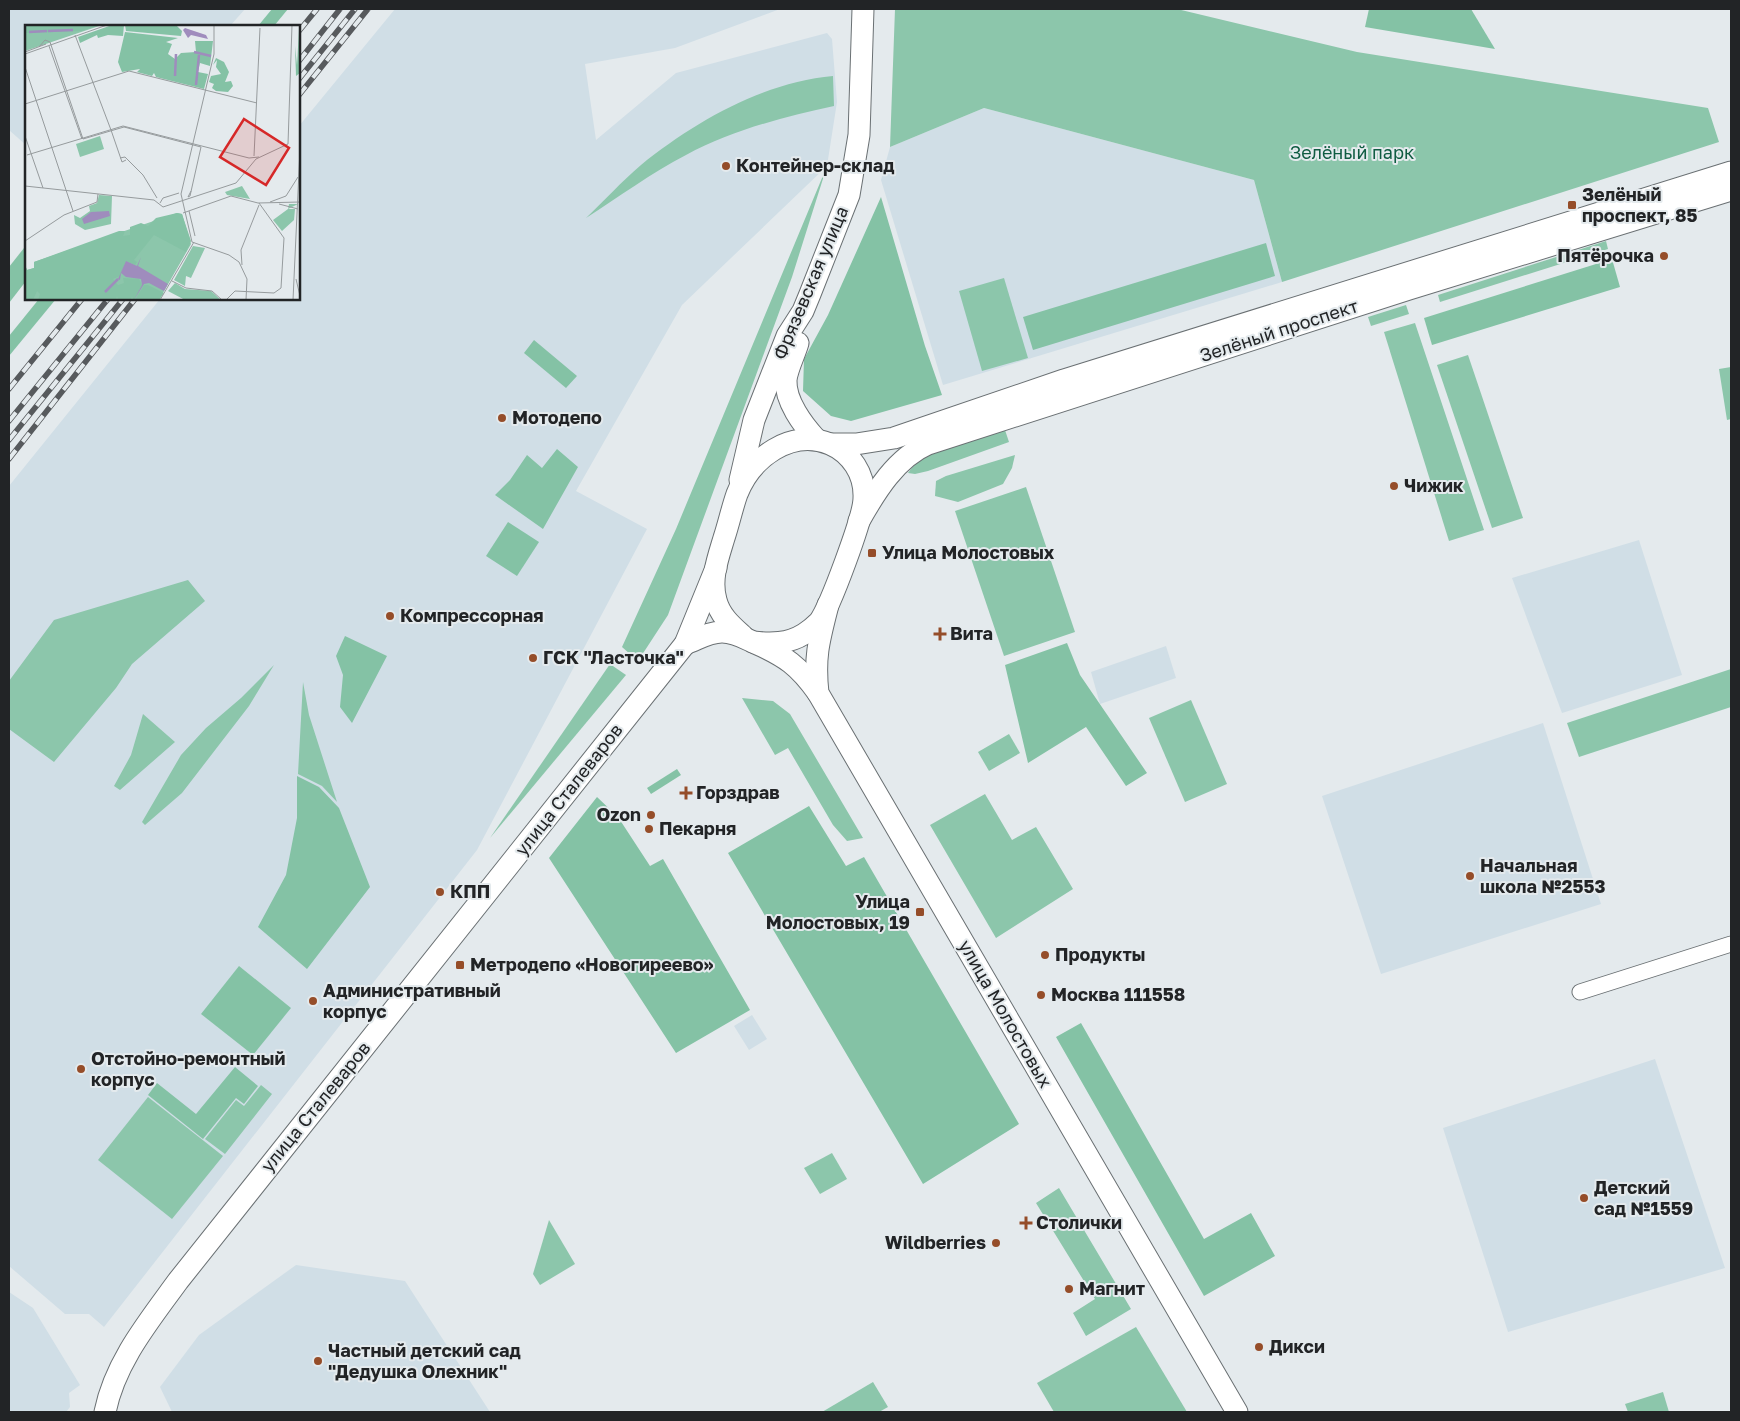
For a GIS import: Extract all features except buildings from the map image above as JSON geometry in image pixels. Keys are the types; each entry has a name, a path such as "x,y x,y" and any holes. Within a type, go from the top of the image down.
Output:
{"main road":[{"name":"Фрязевская улица","path":"738,493 754,420 787,336 803,311 849,195 859,135 863,9"},
{"name":"Зелёный проспект","path":"824,442 856,444 894,438 1064,380 1731,172"},
{"name":"Зелёный проспект","path":"859,521 869,503 900,461 913,450 928,444 1409,289 1731,190"},
{"path":"803,311 803,329 786,380 792,404 824,442"},
{"path":"801,439 824,442 847,454 857,467 863,484 864,499 859,521 828,605 818,622 803,634 787,642 772,644 748,639 726,621 716,602 713,586 716,568 738,493 758,462 770,451 784,443 801,439"},
{"name":"улица Сталеваров","path":"105,1412 119,1370 134,1343 178,1281 685,644 716,568"},
{"name":"улица Молостовых","path":"828,605 817,646 815,664 818,693 1237,1412"},
{"path":"685,644 712,633 734,633 788,659 799,668 818,693"}],"street":[{"path":"1580,992 1731,944"}],"shaded area":[{"path":"9,9 245,9 231,25 25,25 25,144 9,130"},
{"path":"395,9 780,9 675,48 585,64 596,140 676,73 827,33 832,39 837,102 827,166 682,305 576,491 647,529 477,850 104,1327 89,1314 65,1314 9,1266 9,486 159,300 300,300 300,125"},
{"path":"984,108 1254,180 1282,282 943,385 881,180 890,147"},
{"path":"1639,540 1682,675 1562,713 1512,578"},
{"path":"1166,646 1176,678 1100,704 1091,672"},
{"name":"Начальная школа №2553","path":"1543,723 1601,904 1381,974 1322,796"},
{"path":"752,1015 767,1039 749,1050 734,1026"},
{"name":"Детский сад №1559","path":"1655,1059 1725,1268 1508,1332 1443,1128"},
{"name":"Частный детский сад \"Дедушка Олехник\"","path":"296,1265 405,1281 490,1412 172,1412 160,1387 199,1335"},
{"path":"9,1292 33,1308 80,1385 69,1393 70,1407 66,1412 9,1412"}],"green space":[{"path":"272,9 288,9 275,25 259,25"},
{"name":"Зелёный парк","path":"895,9 1177,9 1357,52 1708,108 1719,142 1282,282 1254,180 984,108 890,147"},
{"path":"1369,9 1471,9 1495,49 1365,27"},
{"path":"833,76 834,106 759,125 704,146 660,169 586,218 641,165 707,120 756,95 781,86"},
{"path":"827,166 792,277 668,615 638,661 622,647 676,529"},
{"path":"881,197 925,346 942,395 851,421 831,416 803,391 804,359 828,315"},
{"path":"1606,241 1608,249 1440,302 1438,295"},
{"path":"1266,243 1275,276 1033,350 1023,317"},
{"path":"25,248 25,282 9,303 9,267"},
{"path":"1612,259 1620,287 1432,345 1424,318"},
{"path":"1004,278 1028,358 982,371 959,291"},
{"path":"38,300 55,300 9,356 9,336"},
{"path":"1406,305 1409,314 1371,326 1368,317"},
{"path":"1415,323 1484,530 1449,541 1384,332"},
{"path":"534,340 577,376 566,388 524,353"},
{"path":"1468,355 1523,518 1492,528 1437,365"},
{"path":"1731,367 1731,419 1727,420 1719,369"},
{"path":"1005,430 1009,442 928,471 915,474 908,473 916,464 939,451"},
{"path":"557,449 578,467 543,529 495,495 510,480 527,455 542,468"},
{"path":"1015,455 1012,468 1003,484 958,502 935,496 936,481 946,476"},
{"path":"1026,487 1075,632 1004,656 955,511"},
{"path":"508,522 539,542 517,576 486,556"},
{"path":"188,580 205,601 132,664 116,688 54,762 9,729 9,681 54,620"},
{"path":"345,636 387,656 352,723 340,707 343,675 336,656"},
{"path":"1067,643 1080,675 1147,773 1126,786 1086,727 1028,763 1005,665"},
{"path":"610,664 626,675 490,838"},
{"path":"274,665 249,706 182,793 145,825 142,822 181,755 206,728 241,698"},
{"path":"1731,669 1731,707 1579,757 1567,723"},
{"path":"303,682 309,715 337,802 322,786 298,774"},
{"path":"742,698 773,701 790,714 863,838 847,841 833,825 788,748 775,755"},
{"path":"1191,700 1227,784 1185,802 1149,718"},
{"path":"143,714 175,742 120,790 114,786 131,755"},
{"path":"1009,734 1020,753 989,771 978,752"},
{"path":"677,769 681,775 651,794 647,788"},
{"path":"297,776 319,787 339,808 370,887 307,969 258,927 286,875 297,818"},
{"path":"985,794 1012,840 1036,827 1073,889 996,938 930,825"},
{"path":"597,797 618,817 650,866 663,859 750,1010 676,1053 549,858"},
{"path":"809,806 846,866 864,857 1019,1124 923,1184 728,853"},
{"path":"239,966 291,1008 253,1055 201,1014"},
{"path":"1081,1023 1204,1239 1251,1213 1275,1256 1204,1296 1056,1037"},
{"path":"235,1067 258,1086 244,1104 236,1098 203,1139 148,1095 157,1083 196,1114"},
{"path":"261,1085 272,1094 225,1154 205,1139 236,1100 244,1106"},
{"path":"148,1097 223,1156 172,1219 98,1160"},
{"path":"832,1153 847,1179 820,1194 804,1168"},
{"path":"1059,1188 1131,1309 1086,1336 1073,1313 1095,1299 1036,1203"},
{"path":"549,1220 575,1264 540,1285 533,1274"},
{"path":"1136,1327 1187,1412 1054,1412 1037,1383"},
{"path":"873,1382 888,1407 879,1412 822,1412"},
{"path":"1663,1392 1669,1412 1628,1412 1625,1404"}],"railway":[{"path":"300,30 317,9"},
{"path":"300,60 340,9"},
{"path":"300,78 355,9"},
{"path":"300,94 368,9"},
{"path":"9,389 81,300"},
{"path":"9,421 107,300"},
{"path":"9,440 122,300"},
{"path":"9,459 134,300"}],"place":[{"name":"Контейнер-склад","path":"726,166"},
{"name":"Зелёный проспект, 85","path":"1572,205"},
{"name":"Пятёрочка","path":"1664,256"},
{"name":"Мотодепо","path":"502,418"},
{"name":"Чижик","path":"1394,486"},
{"name":"Улица Молостовых","path":"872,553"},
{"name":"Компрессорная","path":"390,616"},
{"name":"Вита","path":"940,634"},
{"name":"ГСК \"Ласточка\"","path":"533,658"},
{"name":"Горздрав","path":"686,793"},
{"name":"Ozon","path":"651,815"},
{"name":"Пекарня","path":"649,829"},
{"name":"Начальная школа №2553","path":"1470,876"},
{"name":"КПП","path":"440,892"},
{"name":"Улица Молостовых, 19","path":"920,912"},
{"name":"Продукты","path":"1045,955"},
{"name":"Метродепо «Новогиреево»","path":"460,965"},
{"name":"Москва 111558","path":"1041,995"},
{"name":"Административный корпус","path":"313,1001"},
{"name":"Отстойно-ремонтный корпус","path":"81,1069"},
{"name":"Детский сад №1559","path":"1584,1198"},
{"name":"Столички","path":"1026,1223"},
{"name":"Wildberries","path":"996,1243"},
{"name":"Магнит","path":"1069,1289"},
{"name":"Дикси","path":"1259,1347"},
{"name":"Частный детский сад \"Дедушка Олехник\"","path":"318,1361"}]}
